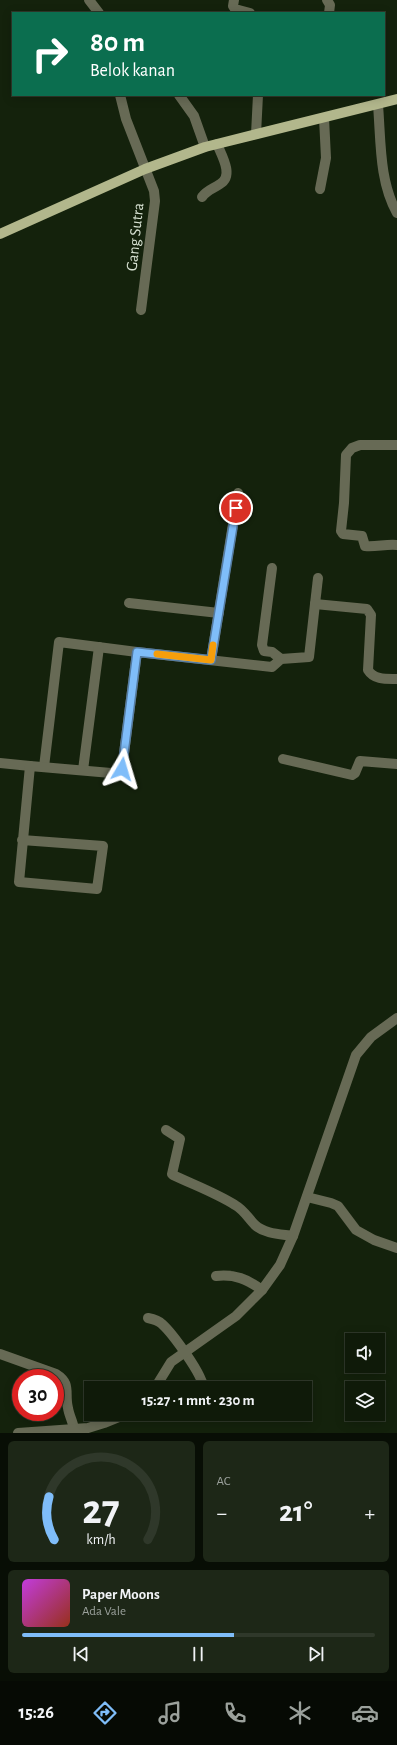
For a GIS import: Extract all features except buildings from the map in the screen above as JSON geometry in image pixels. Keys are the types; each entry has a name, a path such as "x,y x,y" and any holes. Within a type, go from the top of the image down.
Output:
{"main road":[{"path":"0,234 145,169 206,147 397,99"}],"street":[{"path":"234,0 233,6 236,10 245,12"},
{"path":"327,0 330,5 329,12"},
{"name":"Gang Sutra","path":"120,96 126,120 151,182 154,201 142,310"},
{"path":"180,96 194,116 206,147"},
{"path":"256,134 258,96"},
{"path":"378,105 385,182 389,200 397,213"},
{"path":"320,189 326,158 324,118"},
{"path":"202,197 207,190 224,181 226,177 226,166 217,144"},
{"path":"397,445 360,445 352,448 346,454 341,531 343,534 362,536 365,546 378,547 386,544 397,545"},
{"path":"211,660 238,493"},
{"path":"260,666 272,568"},
{"path":"44,767 59,642 272,667 281,659 309,657 318,578"},
{"path":"129,602 218,613"},
{"path":"315,604 367,609 371,615 368,670 372,676 376,678 397,679"},
{"path":"262,645 264,651 272,652 281,659"},
{"path":"83,770 99,647"},
{"path":"0,763 111,773 122,769 137,652"},
{"path":"282,759 352,775 355,773 359,761 397,764"},
{"path":"22,840 103,846 97,889 19,882 22,840 30,766"},
{"path":"159,1381 171,1362 221,1328 262,1290 280,1265 293,1236 307,1198 356,1055 371,1037 397,1018"},
{"path":"166,1130 180,1139 173,1175 234,1204 244,1211 262,1230 293,1236"},
{"path":"307,1198 338,1206 356,1230 374,1240 397,1248"},
{"path":"216,1276 240,1277 248,1280 262,1290"},
{"path":"148,1318 162,1324 185,1352 200,1381"},
{"path":"0,1354 56,1374 63,1379 67,1386 67,1406 76,1430"},
{"path":"18,1433 76,1430 109,1421"}],"slow traffic":[{"path":"157,654 211,660 213,645"}],"route":[{"path":"122,769 137,652 211,660 236,508"}]}
